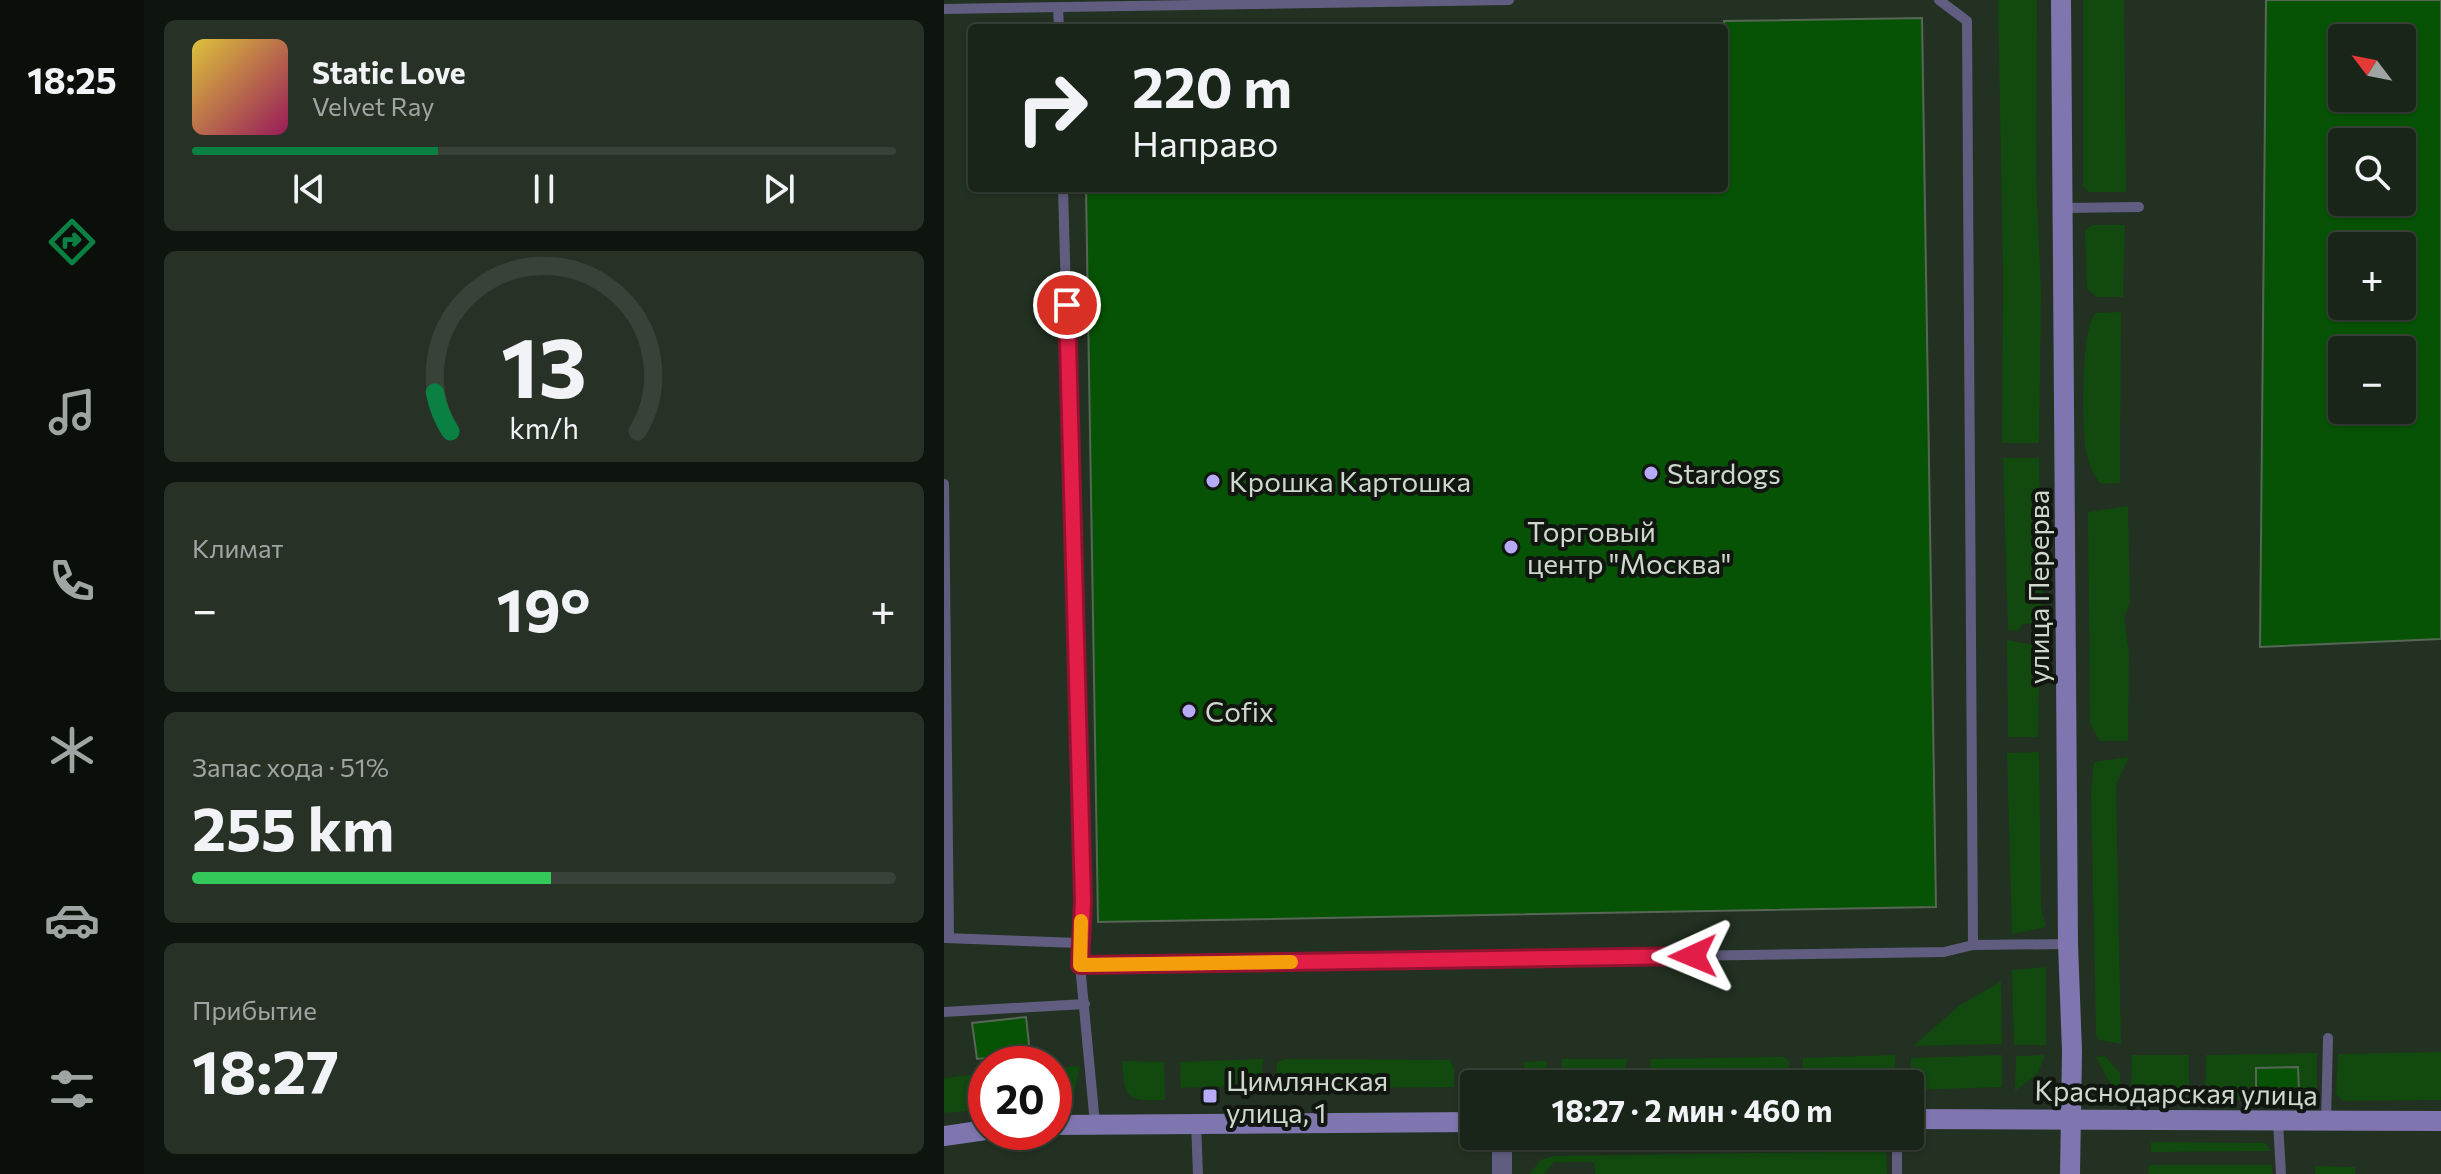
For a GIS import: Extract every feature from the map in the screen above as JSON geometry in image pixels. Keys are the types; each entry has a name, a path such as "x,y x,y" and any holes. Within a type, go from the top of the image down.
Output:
{"street":[{"name":"улица Перерва","path":"2061,0 2068,944 2072,1051 2070,1174"},
{"name":"Краснодарская улица","path":"1924,1119 2441,1121"},
{"path":"1072,1125 1460,1122"},
{"path":"944,1136 968,1133"},
{"path":"1502,1150 1502,1174"}],"lane":[{"path":"944,9 1509,0"},
{"path":"1939,0 1967,21 1973,945"},
{"path":"1058,8 1059,24"},
{"path":"1063,192 1083,901 1079,943 1086,1061 1095,1124"},
{"path":"2064,208 2139,207"},
{"path":"944,484 947,938 1079,943"},
{"path":"1080,965 1929,952 1973,945 2068,944"},
{"path":"944,1012 1085,1004"},
{"path":"2326,1122 2328,1038"},
{"path":"2278,1122 2281,1174"},
{"path":"1196,1123 1198,1174"},
{"path":"1897,1150 1897,1174"}],"green space":[{"path":"1998,0 2037,0 2036,176 2041,295 2039,443 2002,443 2003,273"},
{"path":"2083,0 2124,0 2126,192 2089,192 2083,186"},
{"path":"2092,225 2125,225 2123,297 2097,297 2087,289 2085,230"},
{"path":"2121,312 2120,483 2101,484 2090,465 2085,444 2083,396 2087,338 2095,313"},
{"path":"2003,458 2039,458 2043,622 2023,624 2018,631 2008,630"},
{"path":"2128,506 2130,603 2124,618 2129,653 2128,741 2100,741 2090,724 2088,512"},
{"path":"2007,640 2040,646 2038,737 2008,737"},
{"path":"2039,752 2041,908 2046,927 2012,934 2007,753"},
{"path":"2129,757 2116,785 2121,1044 2099,1040 2096,1035 2091,791 2094,762"},
{"path":"2046,967 2046,1045 2014,1045 2012,970"},
{"path":"2001,981 2002,1044 1913,1046 1959,1006"},
{"path":"2441,1052 2441,1100 2343,1101 2336,1094 2338,1054"},
{"path":"2317,1053 2317,1100 2205,1100 2206,1055","holes":["2256,1068 2298,1068 2299,1091 2256,1092"]},
{"path":"1895,1055 1895,1070 1803,1070 1803,1058"},
{"path":"2002,1055 2002,1087 1924,1090 1924,1070 1911,1070 1911,1058"},
{"path":"2045,1055 2038,1073 2015,1091 2016,1056"},
{"path":"2132,1055 2189,1055 2189,1101 2131,1095"},
{"path":"2105,1056 2120,1073 2120,1091 2108,1080 2096,1057"},
{"path":"1784,1057 1789,1061 1789,1070 1650,1070 1651,1059"},
{"path":"1263,1059 1261,1085 1181,1088 1180,1062"},
{"path":"1285,1059 1450,1060 1454,1068 1454,1087 1281,1089 1276,1085 1277,1063"},
{"path":"1562,1059 1627,1059 1625,1070 1562,1070"},
{"path":"1122,1061 1164,1062 1165,1100 1143,1100 1130,1096"},
{"path":"1547,1061 1546,1070 1525,1070 1524,1062"},
{"path":"1080,1066 1072,1098 1072,1067"},
{"path":"968,1075 968,1111 944,1113 944,1078"},
{"path":"2151,1142 2265,1143 2271,1151 2151,1152"},
{"path":"1886,1151 1887,1174 1595,1174 1594,1162 1554,1162 1544,1174 1529,1174 1541,1160 1554,1156"},
{"path":"2149,1165 2272,1165 2272,1174 2148,1174"},
{"path":"2315,1166 2355,1167 2355,1174 2315,1174"}],"building":[{"path":"2266,0 2441,0 2441,639 2260,647"},
{"name":"Торговый центр \"Москва\"","path":"1922,18 1936,907 1098,922 1086,192 1728,192 1728,24 1724,21"},
{"path":"1026,1017 1029,1046 975,1046 972,1023"},
{"path":"2298,1067 2299,1091 2256,1092 2256,1068"}],"slow traffic":[{"path":"1081,921 1080,965 1291,962"}],"place":[{"name":"Stardogs","path":"1651,473"},
{"name":"Крошка Картошка","path":"1213,481"},
{"name":"Торговый центр \"Москва\"","path":"1511,547"},
{"name":"Cofix","path":"1189,711"},
{"name":"Цимлянская улица, 1","path":"1210,1096"}],"route":[{"path":"1067,305 1083,901 1080,965 1693,956"}]}
